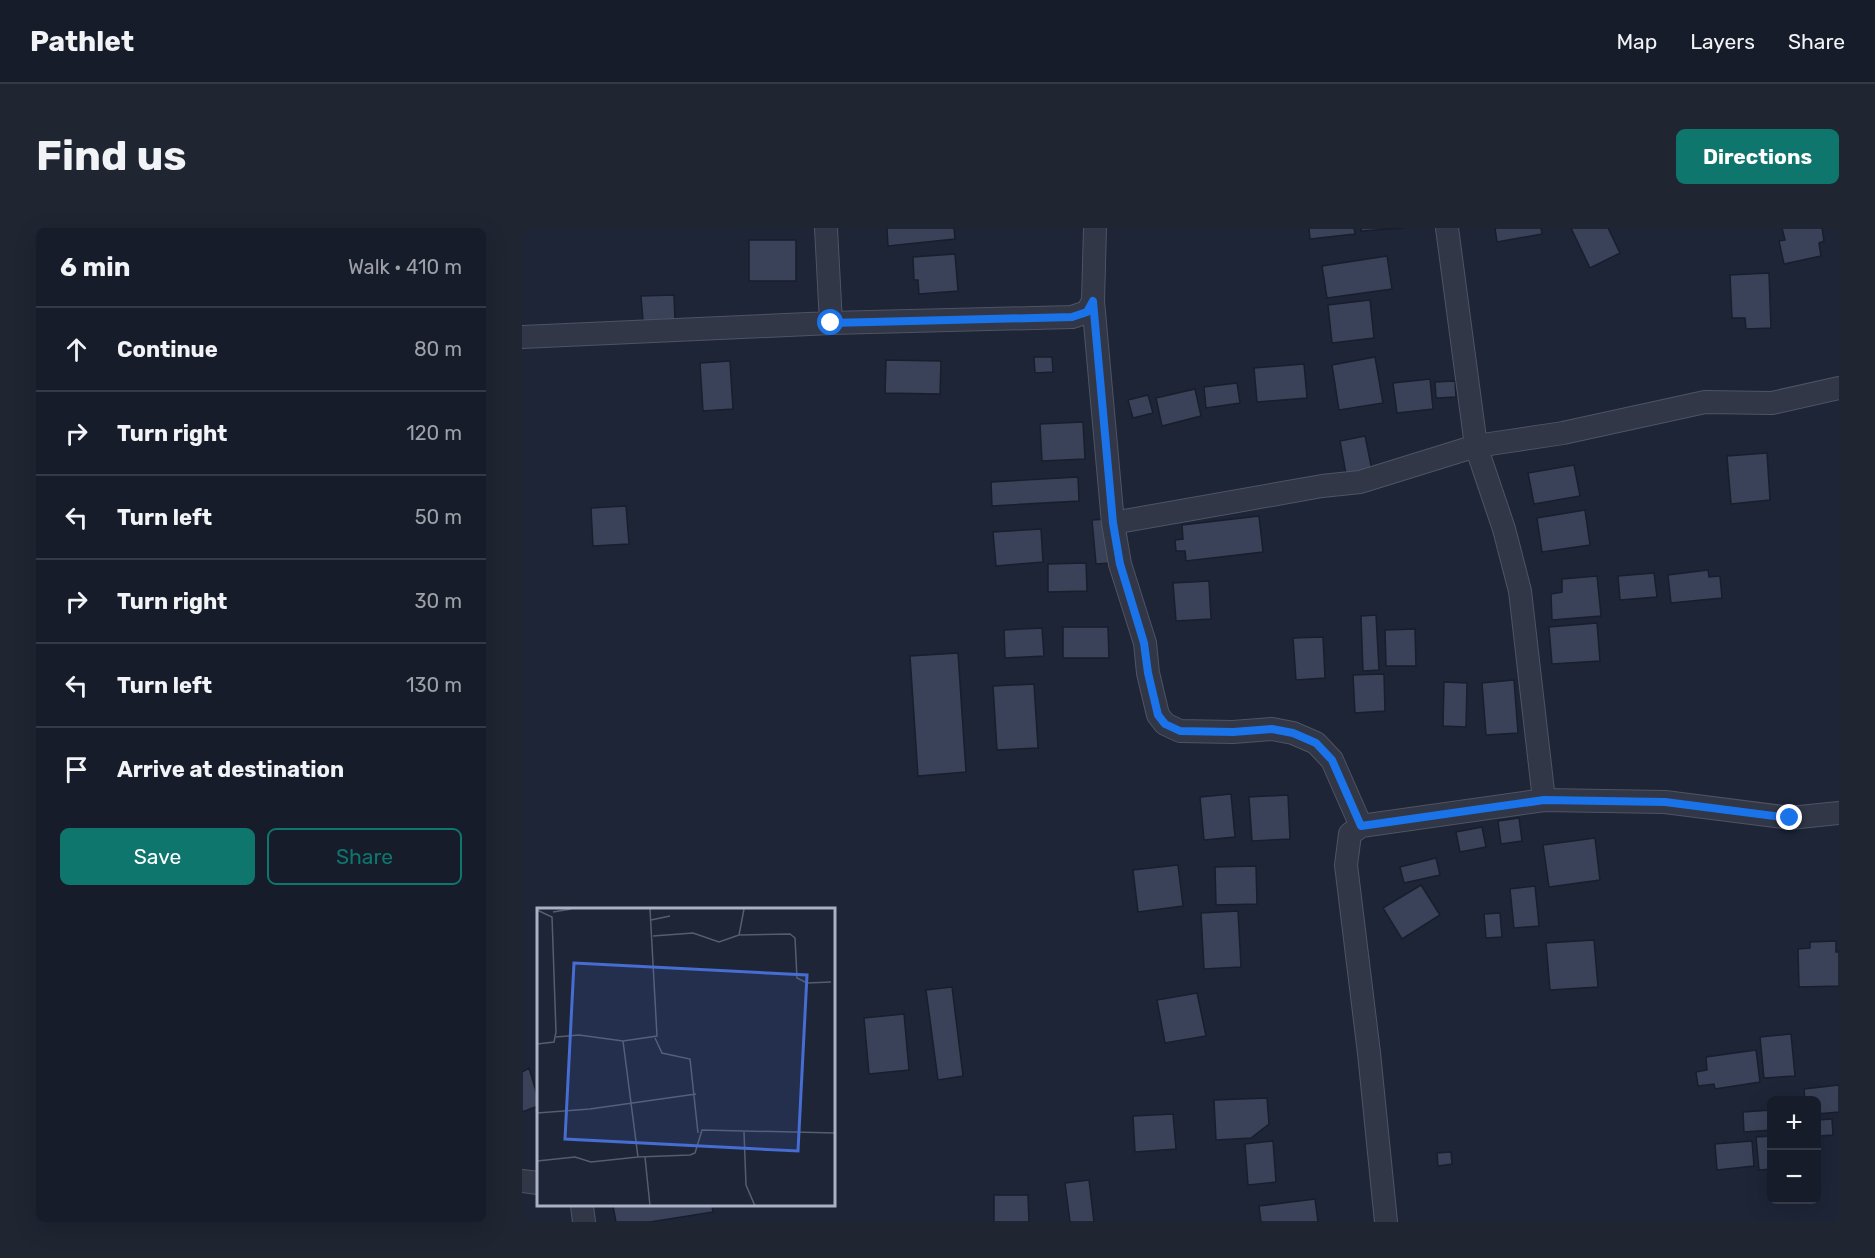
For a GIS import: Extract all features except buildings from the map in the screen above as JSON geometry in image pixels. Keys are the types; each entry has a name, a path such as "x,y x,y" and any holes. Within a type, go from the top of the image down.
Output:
{"street":[{"path":"826,228 831,323"},
{"path":"1095,228 1093,301 1113,523 1120,564 1144,643 1158,715 1165,724 1180,731 1233,732 1272,729 1293,733 1316,743 1332,760 1361,826"},
{"path":"1447,228 1476,446 1504,529 1520,591 1544,800"},
{"path":"522,337 831,323 1072,317 1087,312 1093,301"},
{"path":"1113,523 1322,486 1360,482 1476,446 1563,433 1705,402 1772,403 1839,388"},
{"path":"1386,1222 1369,1053 1346,865 1350,834 1361,826 1544,800 1665,802 1790,818 1839,813"},
{"path":"522,1181 537,1183"},
{"path":"582,1207 584,1222"}],"route":[{"path":"831,323 1072,317 1087,312 1093,301 1113,523 1120,564 1144,643 1158,715 1165,724 1180,731 1233,732 1272,729 1293,733 1316,743 1332,760 1361,826 1544,800 1665,802 1790,818"}]}
